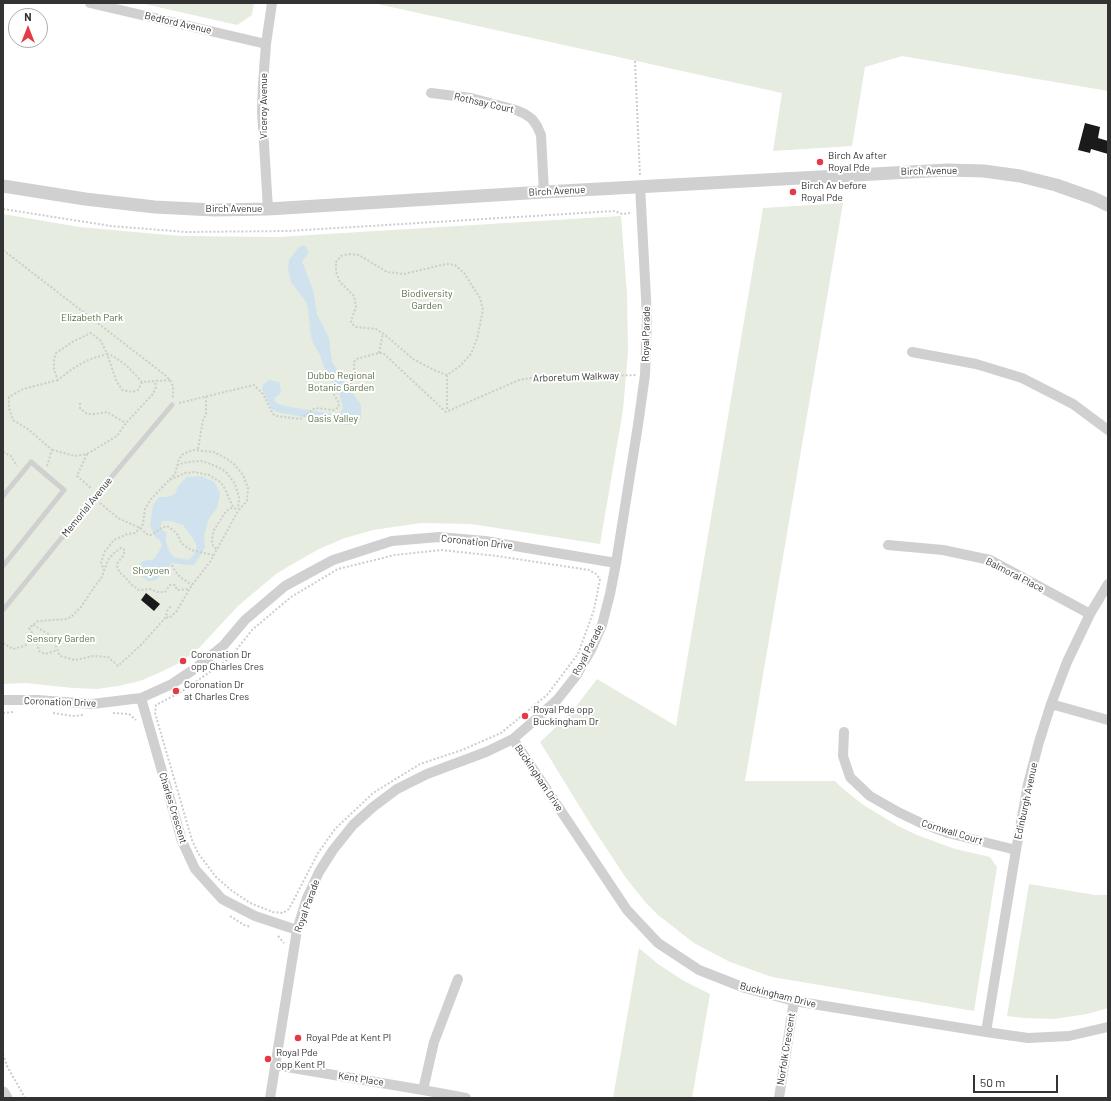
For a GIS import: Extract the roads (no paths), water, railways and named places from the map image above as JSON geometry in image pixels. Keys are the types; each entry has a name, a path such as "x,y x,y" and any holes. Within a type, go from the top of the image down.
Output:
{"street":[{"name":"Bedford Avenue","path":"90,3 266,44"},
{"name":"Viceroy Avenue","path":"268,209 262,111 262,84 272,3"},
{"name":"Rothsay Court","path":"431,93 471,98 516,110 526,114 532,119 538,126 541,135 544,192"},
{"name":"Birch Avenue","path":"3,186 85,199 155,207 214,210 268,209 640,186 948,170 984,171 1020,176 1056,185 1108,205"},
{"name":"Royal Parade","path":"270,1098 297,930 307,898 319,872 333,850 353,825 373,807 397,789 421,777 486,752 513,739 557,700 576,676 592,648 602,625 616,563 645,375 647,317 640,186"},
{"path":"912,352 976,364 1022,378 1073,404 1108,430"},
{"name":"Coronation Drive","path":"3,700 36,700 92,704 141,698 172,684 196,668 223,646 245,620 285,586 334,560 392,541 439,537 485,541 616,563"},
{"name":"Balmoral Place","path":"888,545 943,550 990,560 1090,614"},
{"name":"Edinburgh Avenue","path":"986,1032 1028,784 1039,742 1051,704 1067,662 1090,614 1108,584"},
{"name":"Charles Crescent","path":"141,698 182,841 195,869 222,899 256,916 297,930"},
{"path":"1051,704 1108,720"},
{"name":"Cornwall Court","path":"844,732 843,756 850,777 870,796 921,823 948,833 1016,850"},
{"name":"Buckingham Drive","path":"513,739 627,910 658,943 699,970 745,988 794,1001 1028,1038 1069,1036 1108,1027"},
{"path":"423,1090 434,1042 458,978"},
{"name":"Norfolk Crescent","path":"778,1098 794,1001"},
{"name":"Kent Place","path":"276,1065 466,1098"},
{"path":"3,1093 6,1098"}],"lane":[{"name":"Memorial Avenue","path":"3,610 172,405"},
{"path":"3,496 31,462 64,490 3,566"}],"water":[{"path":"301,246 306,246 308,251 308,254 302,261 313,290 317,314 329,338 332,362 361,405 361,417 355,424 346,425 277,412 272,409 262,389 263,385 269,380 279,382 281,391 280,394 275,397 275,401 278,404 290,407 334,414 340,413 343,408 339,392 328,378 320,355 313,343 307,303 291,282 288,269 289,260"},
{"path":"201,476 214,482 220,493 217,508 208,520 204,536 205,547 194,565 172,563 156,580 148,581 141,576 137,567 143,561 154,559 162,546 160,540 156,538 150,526 153,505 159,497 167,497 175,494 178,486 187,477","holes":["162,521 170,521 183,525 197,546 194,555 188,560 174,557 170,553 166,542 166,532 162,530 160,526"]}],"place":[{"name":"Birch Av after Royal Pde","path":"820,162"},
{"name":"Birch Av before Royal Pde","path":"793,192"},
{"name":"Coronation Dr opp Charles Cres","path":"183,661"},
{"name":"Coronation Dr at Charles Cres","path":"176,691"},
{"name":"Royal Pde opp Buckingham Dr","path":"525,716"},
{"name":"Royal Pde at Kent Pl","path":"298,1038"},
{"name":"Royal Pde opp Kent Pl","path":"268,1059"}],"park label":[{"name":"Biodiversity Garden","path":"427,300"},
{"name":"Elizabeth Park","path":"92,318"},
{"name":"Dubbo Regional Botanic Garden","path":"341,382"},
{"name":"Oasis Valley","path":"333,419"},
{"name":"Shoyoen","path":"151,571"},
{"name":"Sensory Garden","path":"61,639"}]}
